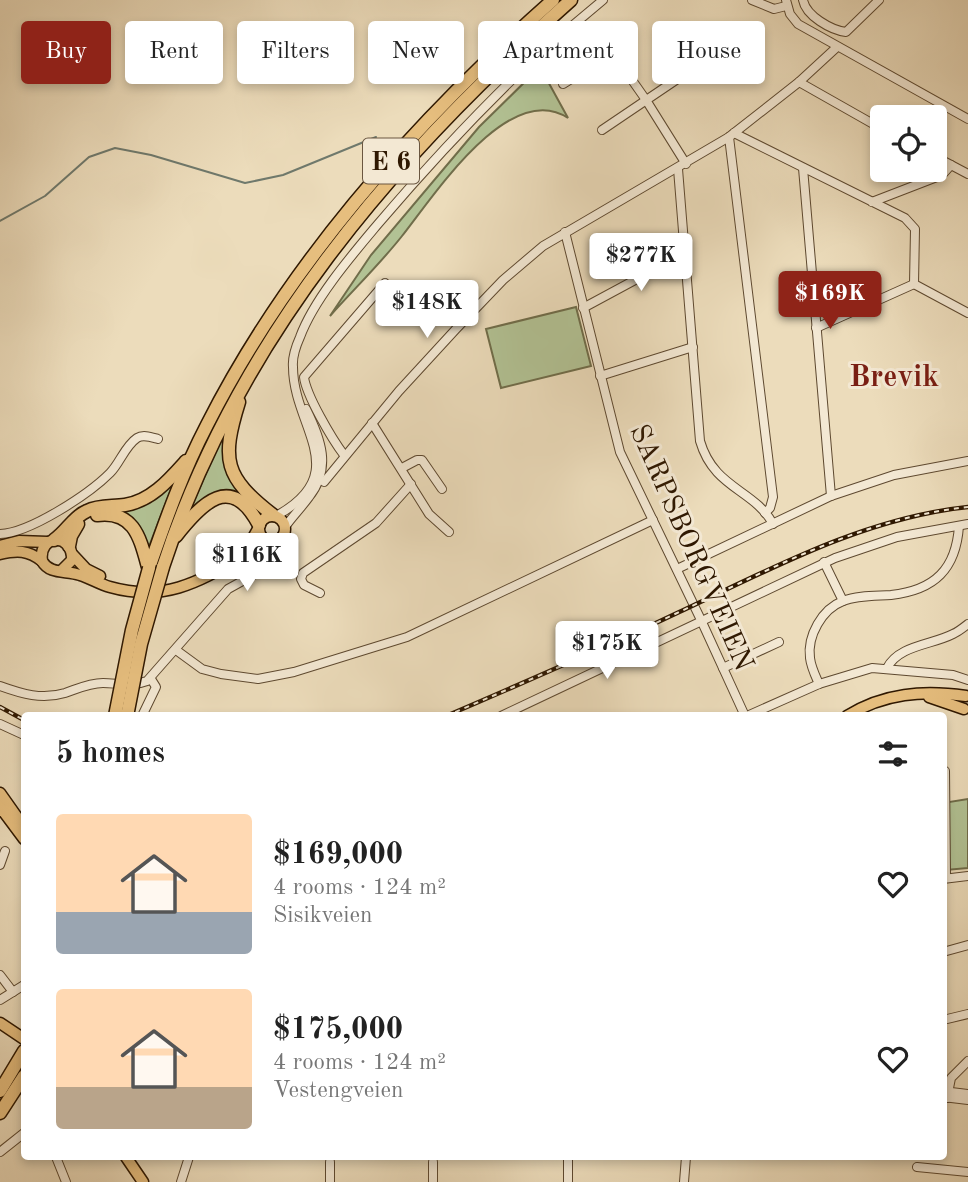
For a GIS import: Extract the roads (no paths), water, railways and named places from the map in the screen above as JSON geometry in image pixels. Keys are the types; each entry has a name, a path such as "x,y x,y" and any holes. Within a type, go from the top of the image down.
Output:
{"highway":[{"name":"E 6","path":"116,712 132,630 149,568 172,503 216,407 253,343 323,242 372,183 423,126 553,0"},
{"name":"E 6","path":"128,712 141,643 170,545 209,447 246,379 306,285 373,200 475,89 571,0"},
{"name":"E 6","path":"246,379 229,436 228,458 232,473 241,486 274,516"},
{"name":"E 6","path":"51,541 87,510 132,504 153,493 194,453"},
{"name":"E 6","path":"170,545 200,508 220,497 232,497 242,502 252,512 259,527"},
{"path":"71,550 74,530 81,522 96,515 115,515 126,520 136,530 149,568"},
{"path":"0,1091 21,1056"},
{"path":"0,1114 21,1081"}],"main road":[{"path":"0,546 19,541 62,541 86,569 103,578 136,586 163,585 192,578 219,564 246,544 264,518 274,516 283,522 285,527 282,536 204,579 164,591 129,591 62,570 50,570 31,553 21,551 0,554"},
{"path":"259,527 261,537 272,541"},
{"path":"42,561 41,551 51,541"},
{"path":"62,570 69,564 71,550"},
{"path":"855,712 883,699 912,694 937,692 967,695 966,713 943,700 912,694"},
{"path":"0,793 21,823"},
{"path":"0,807 21,835"},
{"path":"0,1023 21,1037"},
{"path":"128,1160 143,1182"}],"street":[{"path":"274,516 295,505 302,498 310,485 316,466 314,440 298,397 292,367 310,314 355,251 454,138 524,68 603,0"},
{"path":"752,0 774,9 786,3 798,24 968,119"},
{"path":"803,0 810,13 846,32 879,0"},
{"path":"324,482 344,454 456,329 503,280 543,246 732,135 799,82 837,47"},
{"path":"799,82 870,121"},
{"path":"635,84 682,166 685,253 700,442 704,455 718,474 765,513 773,524"},
{"path":"602,130 670,84"},
{"path":"732,135 905,218 914,225 914,284"},
{"path":"732,135 773,497 770,508 765,513"},
{"path":"947,163 968,174"},
{"path":"872,202 942,175 951,165"},
{"path":"803,168 831,496"},
{"name":"SARPSBORGVEIEN","path":"565,232 620,452 744,712"},
{"path":"583,308 685,253"},
{"path":"344,454 320,413 304,377 385,283"},
{"path":"816,328 914,284"},
{"path":"914,284 968,313"},
{"path":"600,376 693,347"},
{"path":"285,527 313,491 323,466 320,438 298,397"},
{"path":"372,423 429,514 449,532"},
{"path":"0,534 40,522 99,482 116,466 136,438 142,436 158,439"},
{"path":"402,468 422,460 442,489"},
{"path":"677,569 831,496 894,475 968,461"},
{"path":"320,593 304,585 301,579 303,573 376,523 411,484"},
{"path":"176,650 202,669 221,674 258,679 294,671 407,637 653,520"},
{"path":"509,712 824,562 897,537 963,525 952,561 930,583 908,592 843,601 824,615 812,635 809,656 819,684"},
{"path":"0,686 23,694 51,696 102,683 141,684 150,679 228,589 280,558 281,549 272,541"},
{"path":"824,562 843,601"},
{"path":"887,668 891,660 904,652 953,634 968,624"},
{"path":"723,668 779,642"},
{"path":"755,712 819,684 860,670 887,668 953,675 966,679 967,695"},
{"path":"144,712 156,687 150,679"},
{"path":"0,724 21,734"},
{"path":"0,865 5,850"},
{"path":"947,879 968,876"},
{"path":"947,951 968,945"},
{"path":"0,975 13,992"},
{"path":"0,1000 21,987"},
{"path":"947,1019 968,1014"},
{"path":"947,1089 951,1078 968,1061"},
{"path":"947,1094 968,1094"},
{"path":"947,1095 968,1100"},
{"path":"0,1152 21,1135"},
{"path":"57,1160 66,1182"},
{"path":"181,1182 188,1160"},
{"path":"568,1160 568,1182"},
{"path":"684,1182 686,1160"},
{"path":"330,1161 330,1182"},
{"path":"433,1162 433,1182"},
{"path":"917,1167 968,1172"}],"waterway":[{"path":"0,221 45,196 89,157 115,148 151,155 245,183 283,175 376,137"}],"railway":[{"path":"455,712 817,548 891,522 968,507"},
{"path":"0,707 21,718"}],"district":[{"name":"Brevik","path":"894,376"}]}
